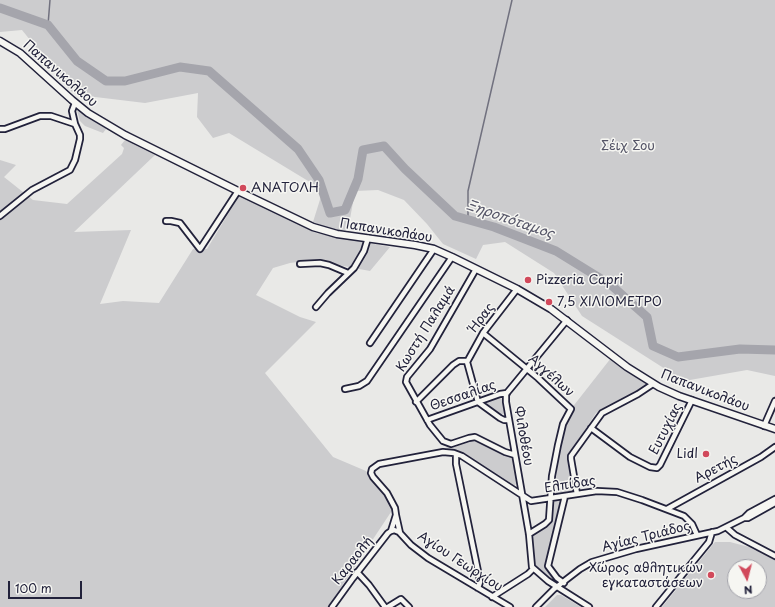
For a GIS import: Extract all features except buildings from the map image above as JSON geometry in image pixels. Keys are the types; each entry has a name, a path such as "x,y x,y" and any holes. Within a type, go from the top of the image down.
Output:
{"main road":[{"name":"Παπανικολάου","path":"0,41 20,53 75,103 114,129 238,191 319,229 337,234 415,244 434,249 452,257 517,289 552,309 653,384 669,392 775,430"}],"street":[{"path":"0,216 32,190 70,170 74,163 80,141 80,136 72,111 75,103"},
{"path":"0,129 6,129 40,116 51,116 75,124"},
{"path":"166,221 180,223 200,249 238,191"},
{"path":"316,307 354,268 364,251 368,238"},
{"path":"370,343 434,249"},
{"path":"345,389 359,386 367,381 452,257"},
{"path":"300,264 309,262 320,263 348,273"},
{"name":"Κωστή Παλαμά","path":"476,269 430,349 407,377 407,384 427,420 443,441 451,444 475,437 505,452 515,455"},
{"name":"Ήρας","path":"467,361 483,333 517,289"},
{"path":"507,393 567,320"},
{"name":"Αγγέλων","path":"483,333 527,369 571,409 563,424 558,445 552,476 548,522 529,534"},
{"path":"416,402 453,365 459,361 467,361 478,402 500,418 509,420"},
{"path":"577,494 571,457 591,428 604,412 638,394 653,384"},
{"name":"Θεσσαλίας","path":"427,420 500,394 507,393"},
{"name":"Φιλοθέου","path":"507,393 506,402 529,534 531,563 533,570"},
{"name":"Ευτυχίας","path":"591,428 630,456 650,467 658,467 692,400"},
{"path":"764,426 775,401"},
{"name":"Αρετής","path":"667,509 754,461 775,447"},
{"name":"Ελπίδας","path":"374,467 379,464 440,452 456,454 533,501 601,491 617,492 667,509 688,520 694,526 697,535"},
{"path":"456,454 456,464 480,582 478,588"},
{"name":"Αγίου Γεωργίου","path":"374,467 371,471 372,476 393,502 400,533"},
{"path":"564,583 556,578 548,566 565,496"},
{"name":"Αγίας Τριάδος","path":"536,607 583,566 596,560 727,528 744,518 749,513 775,499"},
{"name":"Αγίας Τριάδος","path":"744,518 748,518 775,503"},
{"path":"392,530 396,514"},
{"path":"727,528 735,535 775,556"},
{"name":"Αγίου Γεωργίου","path":"392,530 400,533 411,545 424,555 510,607"},
{"name":"Καραολή","path":"332,607 356,572 392,530"},
{"path":"656,607 709,542 712,532"},
{"path":"492,597 533,570 589,607"},
{"path":"356,572 369,585 386,607 401,599 409,607"},
{"name":"Αγίας Τριάδος","path":"540,607 555,593 558,587"}],"green space":[{"name":"Σέιχ Σου","path":"0,0 775,0 775,376 747,370 684,381 582,316 554,273 505,242 483,245 476,259 443,244 427,224 404,200 378,190 355,191 348,230 331,229 313,222 323,190 229,133 213,138 197,117 198,93 145,103 87,96 72,92 22,30 0,32"},
{"path":"78,109 134,141 133,144 155,155 74,232 131,230 100,304 123,301 159,303 193,249 207,249 240,194 316,233 390,247 370,271 312,260 290,263 273,268 256,295 300,317 316,322 265,373 333,457 366,471 386,496 393,509 328,607 0,607 0,160 16,165 4,177 33,200 67,204 122,154 124,148 121,145 125,140 106,129 103,133 85,126 80,121"},
{"path":"611,358 649,384 596,413 570,453 575,491 565,493 553,533 546,564 559,582 557,584 534,567 531,536 548,526 551,521 560,443 571,409"},
{"path":"499,397 504,401 504,414 501,415 487,406 487,402"},
{"path":"474,439 512,457 517,483 514,486 465,454 447,449 446,445 456,445"},
{"name":"Χώρος αθλητικών εγκαταστάσεων","path":"715,542 730,542 749,547 775,560 775,607 662,607"},
{"path":"557,595 561,595 581,607 545,607"}],"waterway":[{"path":"48,25 50,0"},
{"path":"468,220 468,191 512,0"},
{"name":"Ξηροπόταμος","path":"0,8 48,25 77,61 106,81 125,81 180,67 209,71 298,149 319,180 330,213 345,210 358,179 363,150 384,146 405,169 455,216 494,227 556,251 611,285 647,317 653,346 678,357 740,349 775,350"}],"place":[{"name":"ΑΝΑΤΟΛΗ","path":"243,188"},
{"name":"Pizzeria Capri","path":"528,280"},
{"name":"7,5 ΧΙΛΙΟΜΕΤΡΟ","path":"549,302"},
{"name":"Lidl","path":"706,454"},
{"name":"Χώρος αθλητικών εγκαταστάσεων","path":"711,575"}]}
